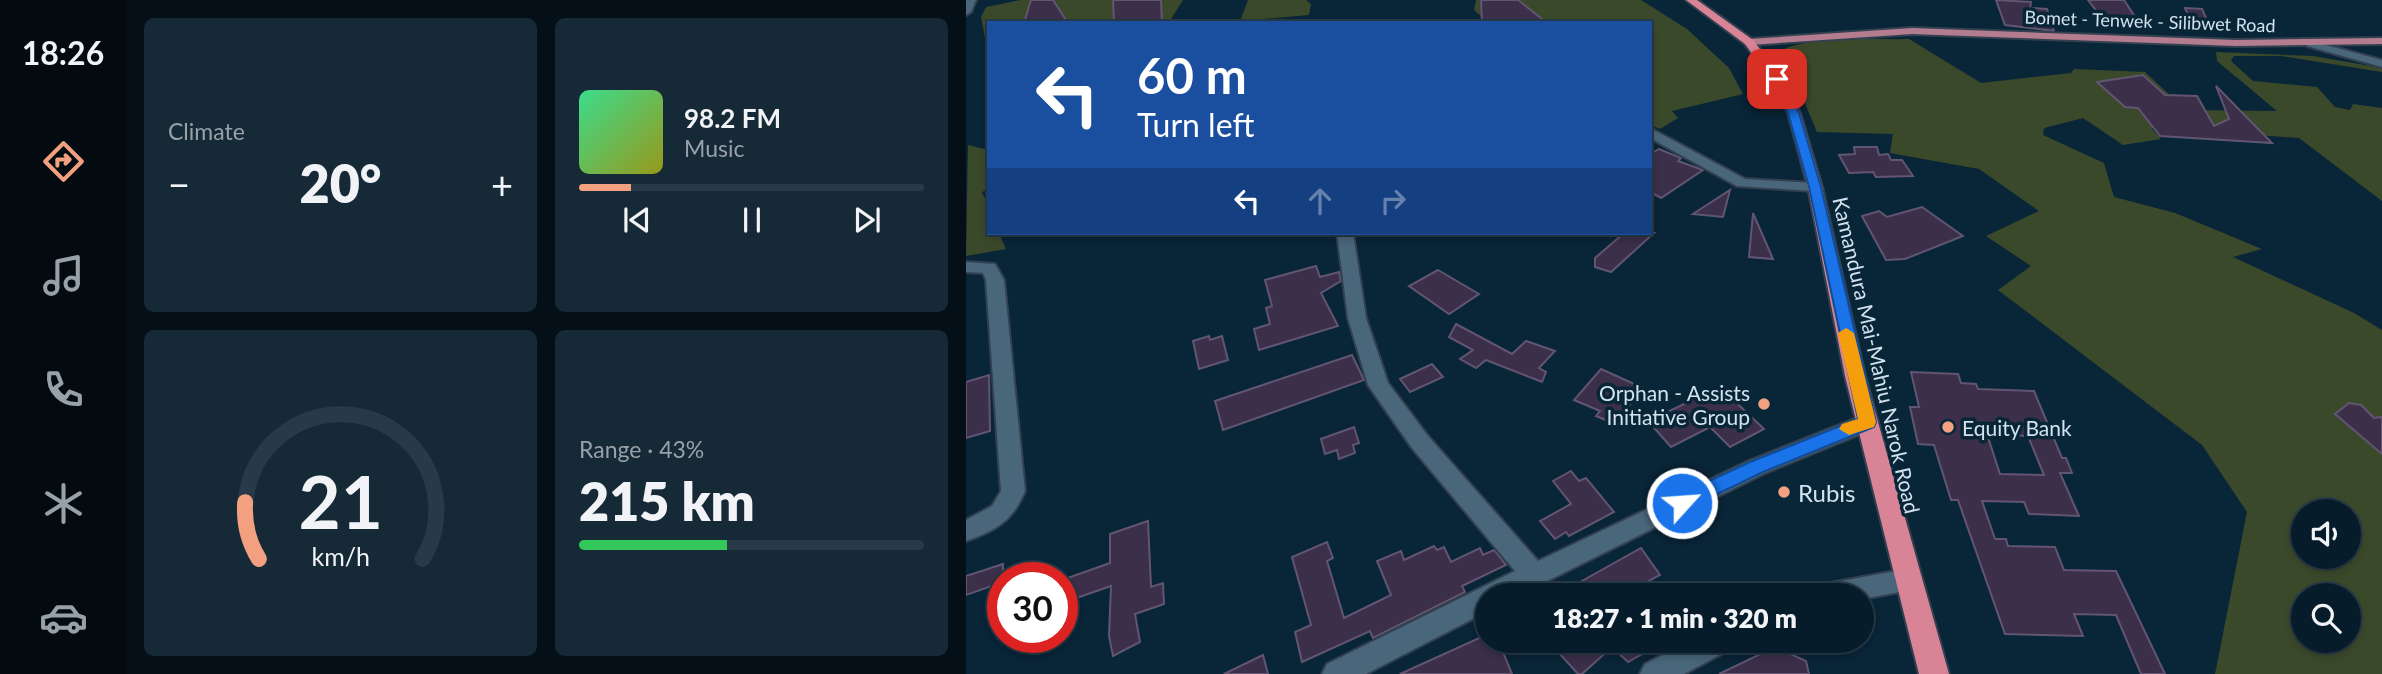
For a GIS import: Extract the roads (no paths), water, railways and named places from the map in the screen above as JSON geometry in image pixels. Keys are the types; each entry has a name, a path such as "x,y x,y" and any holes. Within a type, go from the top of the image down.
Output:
{"highway":[{"name":"Kamandura Mai-Mahiu Narok Road","path":"1691,0 1754,48 1784,90 1794,113 1815,187 1867,422 1907,581 1934,674"}],"main road":[{"name":"Bomet - Tenwek - Silibwet Road","path":"1754,48 1831,34 1912,31 2311,44 2382,41"}],"street":[{"path":"966,12 971,0"},
{"path":"2311,44 2382,64"},
{"path":"1652,133 1742,183 1815,187"},
{"path":"1345,235 1357,318 1377,385 1420,442 1533,574"},
{"path":"966,267 989,268 995,280 1013,491 1007,508 996,518 966,531"},
{"path":"1515,583 1757,467 1867,422"},
{"path":"1874,584 1907,581"},
{"path":"1337,674 1475,604"},
{"path":"1655,674 1696,653"}],"place":[{"name":"Orphan - Assists Initiative Group","path":"1764,404"},
{"name":"Equity Bank","path":"1948,427"},
{"name":"Rubis","path":"1784,492"}]}
